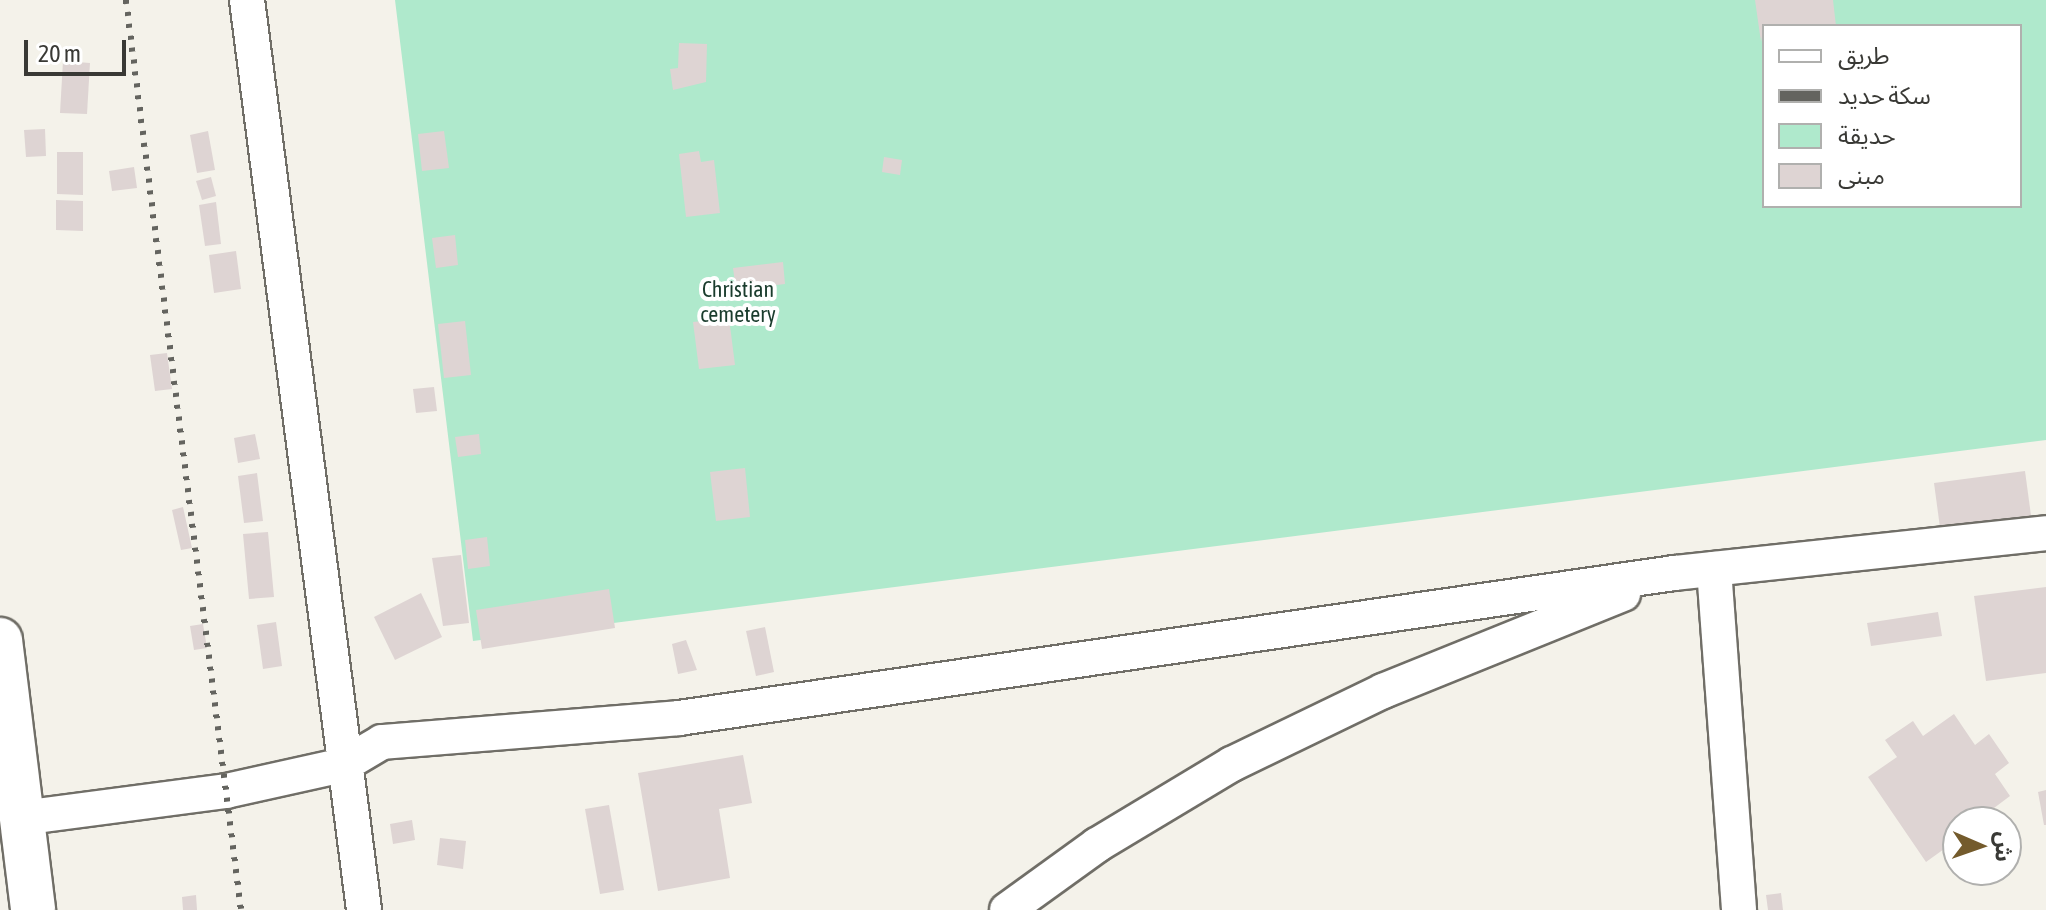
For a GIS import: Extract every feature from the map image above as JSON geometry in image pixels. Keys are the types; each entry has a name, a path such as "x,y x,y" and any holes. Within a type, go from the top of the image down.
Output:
{"highway":[{"path":"0,640 33,910"}],"street":[{"path":"247,0 364,910"},
{"path":"21,818 196,796 343,765 382,742 679,718 1674,573 2046,533"},
{"path":"1714,569 1739,910"},
{"path":"1007,910 1097,845 1232,764 1383,691 1674,573"}],"green space":[{"name":"Christian cemetery","path":"395,0 2046,0 2046,440 473,641"}],"building":[{"path":"1755,0 1833,0 1836,24 1762,24 1761,42"},
{"path":"679,43 707,44 706,82 673,90 670,69 678,68"},
{"path":"63,61 90,63 87,114 60,113"},
{"path":"45,129 46,156 26,157 24,130"},
{"path":"208,131 215,170 197,173 190,135"},
{"path":"444,131 449,168 422,171 418,134"},
{"path":"699,151 701,162 714,160 720,213 686,217 679,154"},
{"path":"57,152 83,152 83,195 57,194"},
{"path":"884,157 902,160 900,175 882,172"},
{"path":"134,167 137,188 112,191 109,171"},
{"path":"211,177 216,196 202,200 196,181"},
{"path":"56,200 83,201 83,231 56,230"},
{"path":"216,202 221,244 205,246 199,205"},
{"path":"455,235 458,265 436,268 432,238"},
{"path":"236,251 241,289 214,293 209,255"},
{"path":"783,262 785,284 736,290 733,268"},
{"path":"729,318 735,365 699,369 693,322"},
{"path":"465,321 471,375 444,378 438,324"},
{"path":"167,353 172,389 155,391 150,355"},
{"path":"434,387 437,411 416,413 413,389"},
{"path":"255,434 260,459 238,463 234,438"},
{"path":"479,434 481,454 458,457 455,437"},
{"path":"745,468 750,517 716,521 710,472"},
{"path":"2025,471 2032,523 1941,535 1934,483"},
{"path":"257,473 263,521 244,523 238,476"},
{"path":"183,507 192,548 181,550 172,510"},
{"path":"268,532 274,597 249,599 243,534"},
{"path":"487,537 490,566 468,569 465,540"},
{"path":"461,555 469,623 443,626 432,558"},
{"path":"2046,587 2046,673 1986,681 1974,596"},
{"path":"609,589 615,628 482,649 476,610"},
{"path":"421,593 442,637 395,660 374,617"},
{"path":"1938,612 1942,636 1871,646 1867,623"},
{"path":"276,622 282,666 263,669 257,625"},
{"path":"203,624 207,648 194,650 190,626"},
{"path":"765,627 774,672 756,676 746,631"},
{"path":"686,640 697,670 678,674 672,644"},
{"path":"1954,714 1975,745 1989,734 2009,763 1995,774 2010,796 1997,806 1942,806 1942,850 1926,862 1868,777 1897,757 1885,740 1913,721 1923,736"},
{"path":"743,755 752,803 719,809 730,878 658,891 638,773"},
{"path":"2046,790 2046,825 2044,825 2038,792"},
{"path":"609,805 624,890 600,894 585,809"},
{"path":"412,820 415,840 393,844 390,824"},
{"path":"440,838 466,841 463,869 437,865"},
{"path":"1781,893 1783,910 1768,910 1766,895"},
{"path":"196,895 197,910 183,910 182,897"}],"railway":[{"path":"126,0 241,910"}]}
